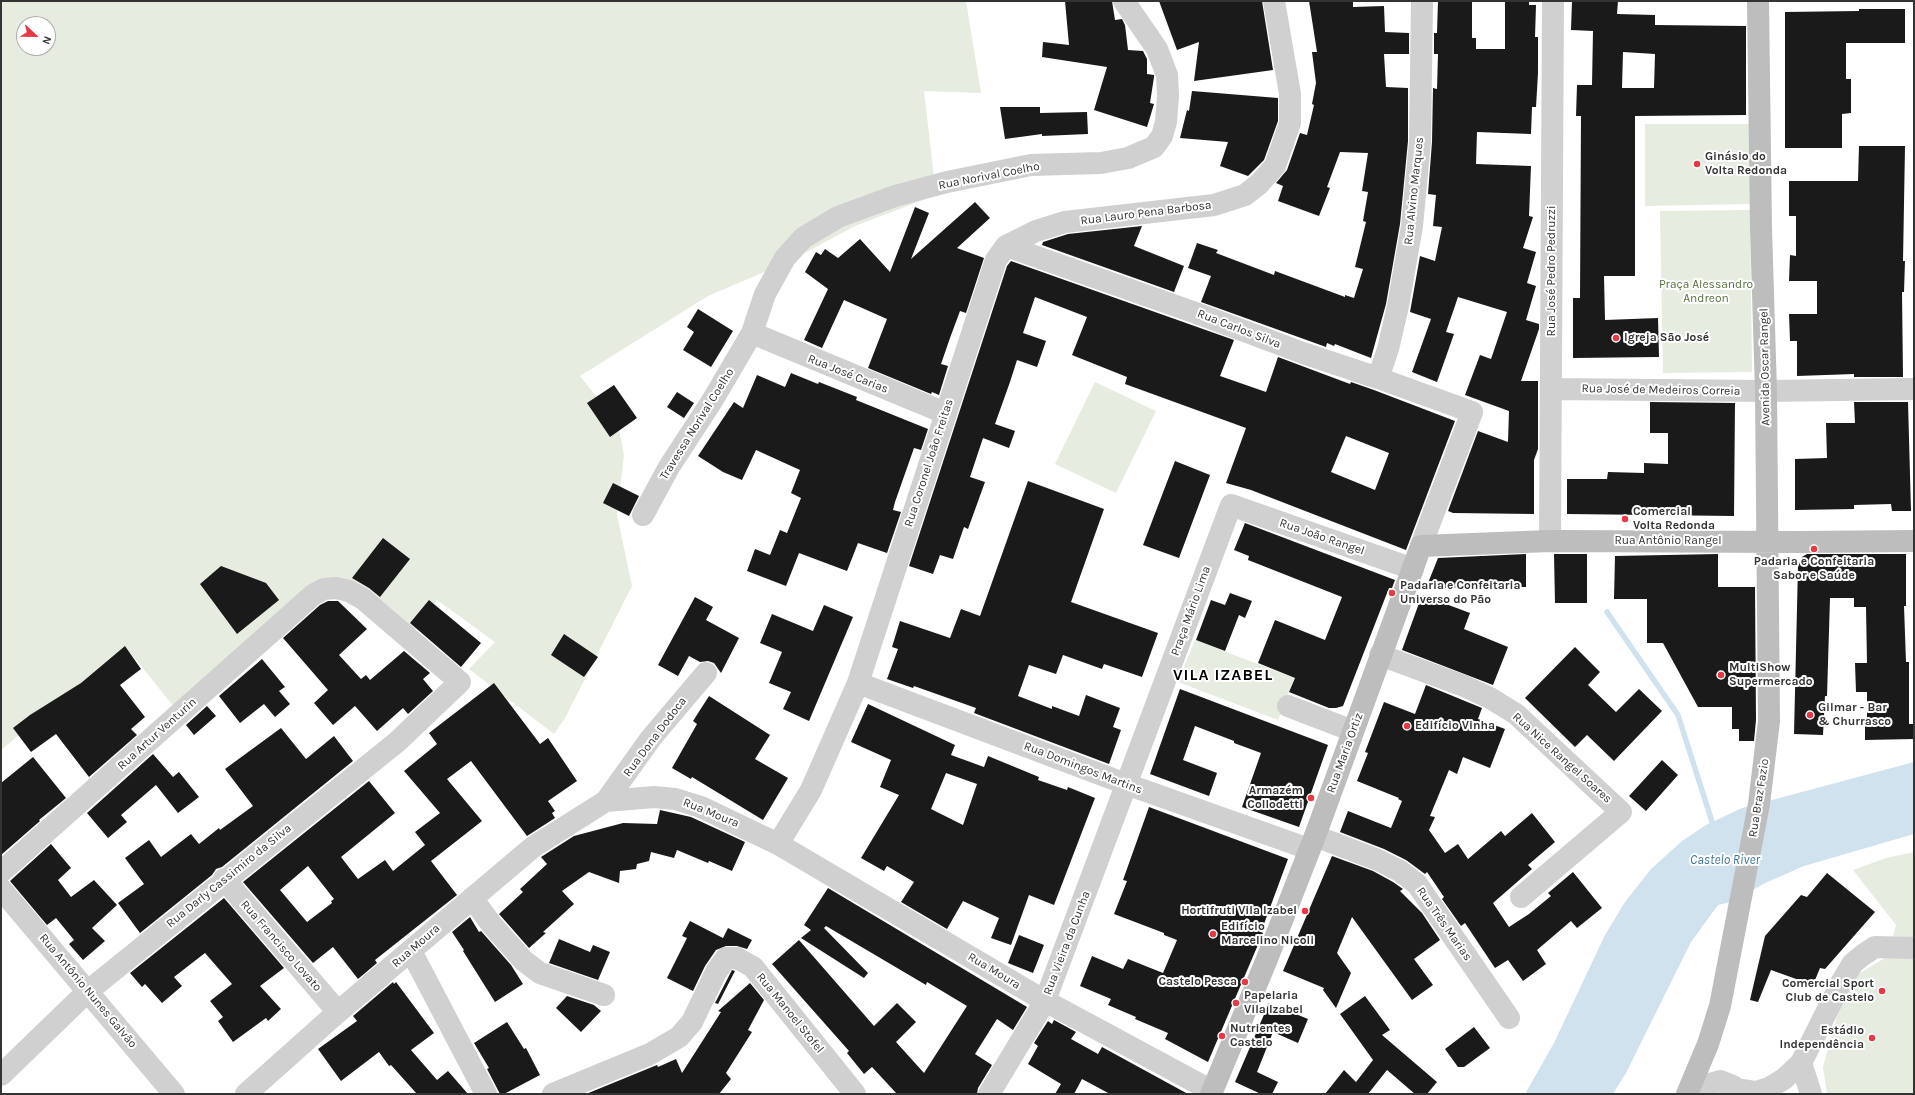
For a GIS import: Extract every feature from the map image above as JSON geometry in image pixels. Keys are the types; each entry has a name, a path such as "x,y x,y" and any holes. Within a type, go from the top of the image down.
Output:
{"main road":[{"name":"Avenida Oscar Rangel","path":"1758,1 1760,228 1766,391 1767,541"},
{"name":"Rua Antônio Rangel","path":"1421,546 1550,541 1914,540"},
{"name":"Rua Braz Fazio","path":"1697,1086 1720,1006 1759,804 1769,721 1767,541"},
{"name":"Rua Maria Ortiz","path":"1212,1093 1267,959 1312,843 1421,546"}],"street":[{"name":"Rua Norival Coelho","path":"752,333 765,294 785,258 803,238 838,217 895,196 947,182 1031,165 1101,164 1128,158 1154,147 1162,136 1166,122 1168,96 1167,75 1157,49 1124,1"},
{"name":"Rua Lauro Pena Barbosa","path":"1006,246 1036,231 1065,222 1214,205 1245,195 1259,184 1275,166 1290,123 1290,94 1274,1"},
{"name":"Rua Alvino Marques","path":"1378,378 1388,349 1398,306 1412,226 1420,142 1422,1"},
{"name":"Rua José Pedro Pedruzzi","path":"1550,541 1553,1"},
{"name":"Rua Carlos Silva","path":"1006,246 1472,412"},
{"name":"Rua Coronel João Freitas","path":"778,844 811,790 858,683 996,260 1006,246"},
{"name":"Rua José Carias","path":"752,333 945,413"},
{"name":"Travessa Norival Coelho","path":"643,515 669,467 712,401 752,333"},
{"path":"1914,384 1914,402"},
{"name":"Rua José de Medeiros Correia","path":"1552,389 1766,391 1914,389"},
{"name":"Rua Maria Ortiz","path":"1421,546 1472,412"},
{"name":"Rua João Rangel","path":"1231,505 1413,569"},
{"name":"Praça Mário Lima","path":"1126,784 1231,505"},
{"name":"Rua Artur Venturin","path":"1,872 313,595 324,589 336,588 350,591 364,599 460,682"},
{"name":"Rua Nice Rangel Soares","path":"1380,655 1464,686 1490,698 1516,714 1621,812 1521,897"},
{"name":"Rua Dona Dodoca","path":"606,801 651,738 706,674"},
{"name":"Rua Darly Cassimiro da Silva","path":"1,1075 88,991 224,879 397,742 460,682"},
{"name":"Rua Domingos Martins","path":"858,683 1126,784 1312,843"},
{"path":"1288,706 1353,731"},
{"name":"Rua Vieira da Cunha","path":"989,1094 1045,1001 1126,784"},
{"name":"Rua Moura","path":"246,1094 338,1012 533,847 606,801 654,797 675,799 701,807 778,844 1045,1001 1212,1093"},
{"name":"Rua Três Marias","path":"1312,843 1378,860 1400,871 1417,884 1509,1018"},
{"name":"Rua Francisco Lovato","path":"224,879 338,1012"},
{"name":"Rua Antônio Nunes Galvão","path":"1,889 174,1094"},
{"path":"472,898 492,925 524,961 540,972 604,995"},
{"path":"1697,1086 1720,1081 1727,1082 1738,1092 1773,1092 1784,1079 1802,1063 1841,982 1853,963 1875,947 1914,948"},
{"path":"411,951 486,1094"},
{"name":"Rua Manoel Stofel","path":"553,1094 650,1054 678,1037 692,1022 716,972 726,958 737,958 753,967 855,1094"},
{"path":"1802,1063 1811,1094"}],"green space":[{"path":"1,1 966,1 981,93 924,91 936,195 855,226 790,261 708,296 580,376 608,411 620,434 624,455 617,515 632,586 565,718 554,734 469,669 495,642 437,600 414,631 336,585 174,707 125,646 1,750"},
{"name":"Ginásio do Volta Redonda","path":"1645,124 1749,124 1750,204 1645,206"},
{"name":"Praça Alessandro Andreon","path":"1750,210 1752,372 1663,373 1660,211"},
{"path":"1095,382 1156,411 1116,493 1055,464"},
{"path":"1195,640 1294,678 1278,720 1178,682"},
{"name":"Comercial Sport Club de Castelo","path":"1914,852 1914,1094 1827,1094 1823,1067 1839,1009 1860,973 1888,956 1896,925 1853,870 1886,858"}],"water":[{"name":"Castelo River","path":"1914,762 1914,834 1804,866 1763,884 1735,901 1718,905 1691,942 1626,1073 1613,1094 1525,1094 1554,1043 1605,935 1625,902 1651,869 1682,841 1706,825 1742,808"}],"building":[{"path":"1065,1 1112,1 1115,20 1122,19 1125,25 1128,50 1143,51 1147,59 1147,74 1154,75 1150,103 1154,104 1147,127 1094,110 1107,67 1042,57 1043,42 1069,45"},
{"path":"1159,1 1262,1 1273,70 1194,81 1199,42 1177,50"},
{"path":"1309,1 1353,1 1353,7 1384,6 1385,32 1409,33 1409,54 1384,54 1386,87 1408,88 1408,141 1400,224 1386,304 1371,358 1335,344 1334,346 1327,343 1326,347 1201,302 1211,276 1188,268 1197,243 1218,250 1216,253 1274,275 1275,271 1345,297 1345,295 1354,298 1363,269 1355,267 1366,222 1363,221 1368,192 1362,191 1368,153 1340,152 1327,187 1330,188 1319,216 1278,201 1283,186 1276,183 1287,170 1300,133 1307,135 1314,105 1312,104 1316,83 1312,52 1317,52"},
{"path":"1438,1 1472,1 1472,38 1476,38 1476,49 1505,49 1505,1 1529,1 1529,5 1536,5 1535,37 1538,37 1538,73 1536,107 1532,107 1531,134 1477,132 1476,164 1531,166 1529,216 1533,217 1523,248 1536,252 1527,283 1536,286 1526,320 1539,324 1539,329 1521,381 1538,381 1538,449 1534,460 1534,514 1453,513 1448,511 1478,431 1508,442 1509,411 1465,395 1480,355 1491,359 1507,312 1458,297 1446,332 1454,334 1437,382 1412,372 1431,319 1410,312 1420,256 1435,261 1442,227 1433,226 1436,195 1428,194 1432,142 1433,88 1437,89 1438,54 1434,54 1434,33 1437,33"},
{"path":"1572,1 1618,1 1617,14 1655,15 1655,25 1746,26 1746,115 1635,116 1635,276 1604,276 1605,320 1658,318 1659,357 1573,358 1573,298 1580,298 1581,116 1576,116 1577,85 1592,85 1593,31 1571,30","holes":["1623,52 1655,54 1654,88 1622,88"]},
{"path":"1859,9 1905,9 1905,43 1846,43 1846,79 1851,79 1851,113 1842,114 1842,148 1785,148 1785,12 1859,11"},
{"path":"1192,91 1278,98 1278,121 1264,160 1248,176 1220,166 1228,142 1180,138 1187,110 1189,111"},
{"path":"1000,107 1040,107 1040,113 1087,112 1088,134 1042,136 1042,134 1005,139"},
{"path":"1859,146 1905,146 1903,261 1905,261 1904,292 1902,292 1903,377 1854,377 1854,374 1797,376 1797,341 1790,341 1789,314 1817,314 1817,281 1789,281 1790,255 1796,256 1796,216 1789,216 1789,181 1858,181"},
{"path":"975,202 990,218 957,248 984,258 966,313 960,311 941,364 948,366 939,395 932,392 931,394 868,368 887,319 844,300 822,348 804,340 828,289 805,272 816,252 821,255 825,249 838,258 860,239 890,272 915,207 929,213 911,259"},
{"path":"1142,226 1134,246 1184,266 1174,292 1042,245 1043,242 1068,234"},
{"path":"1011,261 1234,340 1220,376 1266,392 1278,357 1350,384 1351,382 1374,390 1455,421 1406,550 1251,490 1226,483 1246,428 1125,384 1127,377 1072,355 1087,317 1035,297 1023,333 1046,341 1037,367 1017,360 995,424 1015,431 1009,448 983,438 970,477 985,482 968,529 964,527 953,559 940,555 933,574 909,566 1007,266","holes":["1346,436 1389,453 1375,490 1331,472"]},
{"path":"698,309 733,331 711,367 683,350 694,332 687,327"},
{"path":"791,373 857,397 856,400 928,429 921,450 914,448 895,502 893,510 901,512 887,553 858,543 847,571 799,553 786,586 747,571 755,549 770,555 780,530 787,533 801,498 791,493 800,470 756,450 742,480 723,472 698,456 734,402 743,408 757,375 785,387"},
{"path":"614,385 637,418 610,437 587,403"},
{"path":"677,392 694,403 684,418 667,407"},
{"path":"1650,402 1735,403 1734,516 1567,514 1567,479 1607,479 1608,472 1644,473 1644,463 1668,464 1668,433 1650,433"},
{"path":"1854,402 1908,402 1911,511 1892,511 1891,504 1854,505 1854,509 1795,510 1795,459 1827,458 1826,423 1855,423"},
{"path":"1175,461 1210,475 1179,558 1143,545"},
{"path":"1028,481 1104,509 1071,602 1158,633 1142,677 1104,664 1102,669 1063,655 1056,674 1029,665 1018,696 1052,709 1052,706 1079,716 1086,695 1120,708 1113,727 1121,730 1109,764 974,713 976,708 914,686 913,688 887,679 898,649 892,647 900,621 950,638 961,609 980,616"},
{"path":"613,483 639,496 629,516 603,503"},
{"path":"1245,523 1395,580 1392,588 1389,588 1343,706 1329,708 1289,692 1295,678 1258,663 1275,620 1325,640 1342,597 1248,560 1249,556 1234,550"},
{"path":"383,538 410,559 380,597 369,588 352,578"},
{"path":"1526,554 1526,587 1426,588 1438,558"},
{"path":"1554,554 1587,554 1587,603 1555,603"},
{"name":"MultiShow Supermercado","path":"1718,554 1718,587 1755,587 1756,720 1754,741 1739,741 1739,729 1732,729 1732,707 1698,707 1663,643 1647,643 1647,599 1614,599 1615,556"},
{"path":"1807,554 1906,554 1906,606 1904,606 1906,662 1909,662 1909,724 1914,724 1914,739 1865,740 1865,725 1867,725 1867,692 1856,692 1855,663 1867,663 1866,607 1854,607 1854,598 1830,598 1827,696 1825,696 1823,735 1794,734 1798,566 1802,557"},
{"path":"221,566 266,583 279,600 237,634 200,584"},
{"path":"1230,593 1252,601 1245,618 1239,615 1225,651 1196,640 1211,600 1225,605"},
{"path":"1422,595 1470,613 1464,629 1508,647 1493,685 1402,650"},
{"path":"695,597 713,607 706,620 739,638 721,673 714,663 708,661 700,662 689,656 678,676 658,665"},
{"path":"429,600 481,643 461,667 410,623"},
{"path":"328,601 338,601 367,629 339,655 361,679 366,675 370,680 404,651 430,673 423,679 433,691 408,714 403,708 377,731 355,706 333,725 314,703 328,690 283,638 320,605"},
{"path":"824,605 853,617 809,721 783,709 791,692 769,683 782,652 760,643 772,614 813,631"},
{"path":"564,634 598,657 584,677 551,655"},
{"path":"125,646 141,669 120,685 145,717 131,729 137,735 89,777 56,734 31,752 13,728 30,715 81,683"},
{"path":"1575,647 1600,672 1588,685 1616,712 1639,689 1662,711 1614,761 1587,735 1575,747 1525,698"},
{"path":"262,659 285,687 279,691 290,704 275,717 264,704 240,723 219,696"},
{"path":"494,683 540,744 548,738 577,781 548,801 555,811 552,813 555,818 527,836 471,761 447,779 482,821 431,861 457,895 375,960 377,963 358,979 333,947 313,963 243,882 369,781 395,813 341,857 358,879 385,860 393,871 425,845 415,832 440,813 404,771 437,744 429,733","holes":["308,866 334,899 331,901 332,903 307,922 280,890"]},
{"path":"1426,685 1482,708 1478,719 1505,729 1490,768 1463,757 1457,774 1449,770 1430,816 1435,817 1429,830 1445,853 1458,844 1468,859 1501,831 1505,836 1532,813 1555,842 1528,865 1532,869 1493,903 1509,927 1529,914 1551,896 1548,893 1573,872 1602,908 1577,928 1571,921 1537,950 1546,964 1523,981 1508,960 1495,968 1465,923 1461,926 1442,899 1444,897 1427,872 1425,874 1406,860 1384,849 1340,832 1348,811 1391,828 1402,801 1398,799 1399,798 1357,781 1368,753 1365,752 1384,702 1415,714"},
{"path":"1180,689 1328,745 1299,827 1242,807 1261,753 1195,726 1183,760 1217,773 1209,796 1150,774"},
{"path":"709,696 770,735 755,759 788,778 763,820 692,777 691,779 672,768 697,724 693,721"},
{"path":"868,704 955,745 951,755 984,767 988,756 1039,777 1038,780 1067,790 1068,787 1095,798 1054,905 1029,895 1011,945 991,938 999,918 963,901 947,929 901,902 914,882 887,866 884,871 861,858 899,795 880,787 891,760 851,742","holes":["946,773 977,784 963,825 931,809"]},
{"path":"207,706 216,716 194,735 186,725"},
{"path":"281,728 306,759 334,736 353,761 222,867 216,869 212,875 140,933 118,903 144,884 125,858 149,840 161,857 191,834 199,844 219,828 220,830 253,806 225,769"},
{"path":"153,754 173,777 179,772 199,797 178,813 156,785 121,815 127,822 108,838 87,813"},
{"path":"33,757 66,798 39,820 40,821 1,855 1,783"},
{"path":"1662,760 1678,775 1646,811 1629,796"},
{"path":"1149,807 1288,859 1261,932 1263,933 1208,1062 1165,1039 1168,1033 1135,1019 1136,1017 1108,1005 1111,999 1080,986 1092,956 1123,969 1128,959 1163,973 1177,940 1164,935 1164,933 1114,914 1127,881 1123,880"},
{"path":"660,810 691,817 745,842 732,871 677,850 674,858 651,852 649,861 637,864 636,869 620,871 619,883 589,872 562,891 574,904 543,932 546,933 529,948 499,914 523,892 520,889 547,864 541,857 574,836 623,823 657,824"},
{"path":"51,844 71,868 58,880 71,897 94,880 117,905 92,928 105,941 83,960 69,944 74,940 56,918 47,925 10,881"},
{"path":"1332,856 1373,871 1403,889 1400,891 1422,913 1440,940 1414,959 1433,985 1412,1000 1352,917 1337,953 1351,973 1336,1008 1323,990 1324,988 1283,971"},
{"path":"1827,873 1875,912 1825,969 1820,968 1813,985 1771,970 1758,1002 1750,1000 1765,936 1801,895 1807,897"},
{"path":"828,888 1027,1007 1013,1030 997,1019 975,1054 992,1065 978,1088 977,1094 897,1094 872,1067 864,1074 847,1053 849,1051 772,964 799,940 874,1026 897,1003 916,1022 896,1042 924,1073 967,1006 927,982 926,985 826,926 824,928 868,973 864,978 801,938 811,930 804,925"},
{"path":"224,898 284,968 260,986 281,1009 268,1021 266,1018 233,1042 218,1021 223,1017 210,1001 232,984 205,953 174,977 182,986 162,1003 145,984 142,987 130,973"},
{"path":"470,917 479,932 481,931 511,965 523,984 495,1002 452,932"},
{"path":"690,921 723,938 728,928 752,940 747,949 737,946 726,946 716,950 705,966 693,991 667,978 687,938 682,936"},
{"path":"1019,935 1044,945 1033,973 1008,963"},
{"path":"559,939 590,952 593,945 610,952 598,980 549,963"},
{"path":"732,970 735,971 718,1004 715,1003"},
{"path":"393,982 394,984 396,982 434,1033 411,1050 437,1080 448,1071 468,1094 417,1094 391,1065 389,1066 379,1052 341,1081 318,1049 357,1021 353,1016"},
{"path":"750,983 764,1000 748,1030 752,1032 726,1073 731,1079 719,1094 586,1094 657,1065 658,1067 676,1059 682,1073 721,1012 718,1011"},
{"path":"567,996 594,1005 601,1011 581,1032 556,1008"},
{"path":"1365,996 1390,1030 1382,1035 1437,1082 1427,1094 1415,1094 1387,1070 1368,1094 1325,1094 1344,1070 1356,1082 1373,1060 1340,1014"},
{"path":"1269,1003 1308,1019 1298,1043 1273,1032 1257,1072 1278,1082 1272,1094 1261,1094 1235,1082"},
{"path":"1054,1020 1076,1032 1071,1039 1098,1054 1102,1047 1188,1094 1110,1094 1082,1079 1074,1094 1055,1094 1061,1084 1028,1064 1038,1046 1034,1043 1048,1021 1052,1024"},
{"path":"507,1022 524,1049 526,1048 540,1075 504,1094 500,1094 487,1069 489,1068 474,1043"},
{"path":"1474,1027 1490,1048 1464,1067 1458,1067 1445,1049"}],"waterway":[{"path":"1607,612 1678,715 1714,828"}],"place":[{"name":"Ginásio do Volta Redonda","path":"1697,164"},
{"name":"Igreja São José","path":"1616,338"},
{"name":"Comercial Volta Redonda","path":"1625,519"},
{"name":"Padaria e Confeitaria Sabor e Saúde","path":"1814,549"},
{"name":"Padaria e Confeitaria Universo do Pão","path":"1392,593"},
{"name":"MultiShow Supermercado","path":"1721,675"},
{"name":"Gilmar - Bar & Churrasco","path":"1810,715"},
{"name":"Edifício Vinha","path":"1407,726"},
{"name":"Armazém Collodetti","path":"1311,798"},
{"name":"Hortifruti Vila Izabel","path":"1305,911"},
{"name":"Edifício Marcelino Nicoli","path":"1213,934"},
{"name":"Castelo Pesca","path":"1245,982"},
{"name":"Comercial Sport Club de Castelo","path":"1882,991"},
{"name":"Papelaria Vila Izabel","path":"1236,1003"},
{"name":"Nutrientes Castelo","path":"1222,1036"},
{"name":"Estádio Independência","path":"1872,1038"}],"district":[{"name":"VILA IZABEL","path":"1223,675"}]}
